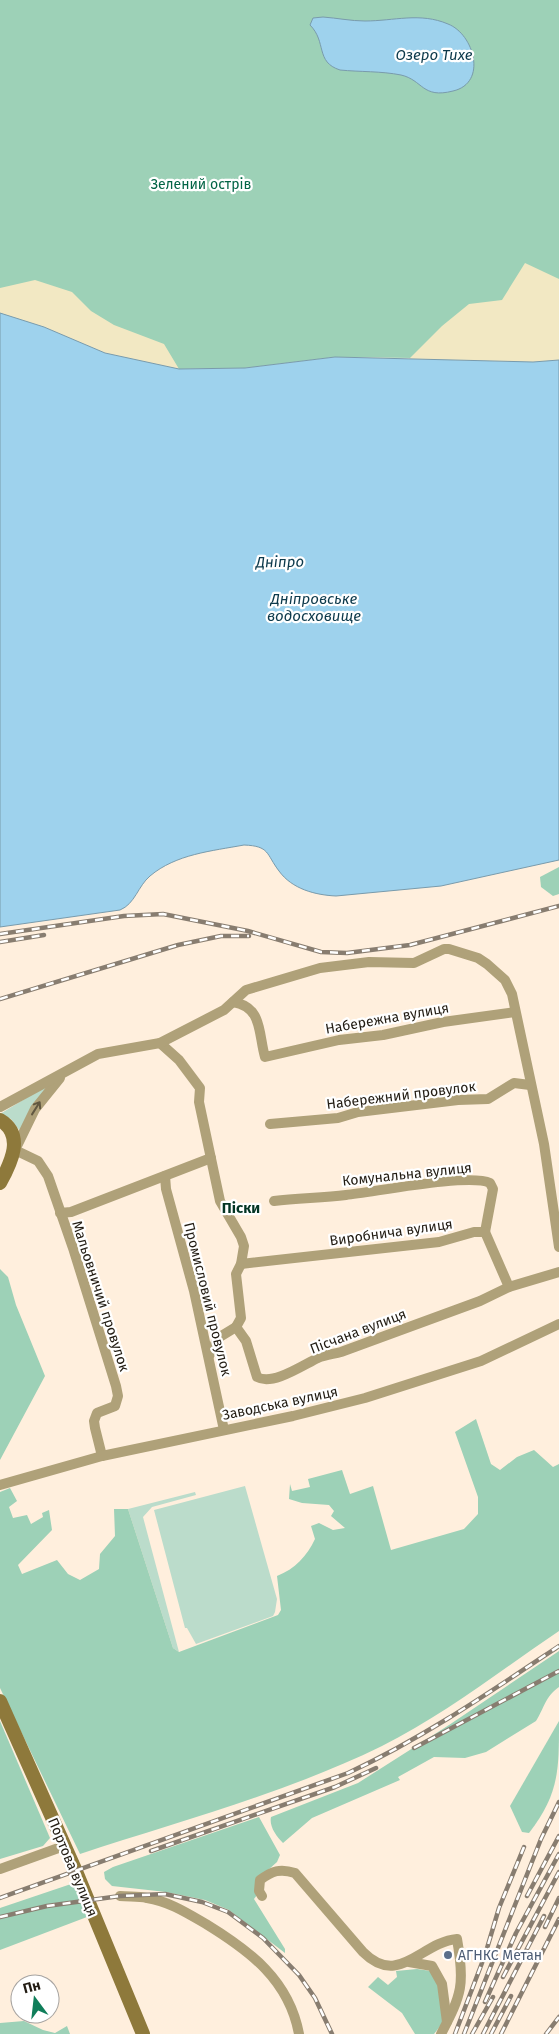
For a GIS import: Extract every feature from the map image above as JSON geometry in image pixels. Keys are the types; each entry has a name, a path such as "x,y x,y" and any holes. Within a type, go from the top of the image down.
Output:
{"street":[{"path":"0,1107 98,1054 160,1043 224,1010 246,990 312,970 370,962 414,963 449,949 478,958 505,980 512,994 544,1144 559,1247"},
{"name":"Набережна вулиця","path":"233,1002 245,1005 253,1012 265,1058 339,1040 383,1035 443,1022 515,1012"},
{"name":"Промисловий провулок","path":"160,1043 179,1060 200,1088 199,1102 220,1200 241,1237 244,1252 236,1274 241,1318 236,1327"},
{"path":"0,1183 35,1109 65,1072"},
{"name":"Набережний провулок","path":"270,1124 488,1098 514,1083 530,1085"},
{"path":"0,1120 7,1124 12,1132 15,1150"},
{"name":"Мальовничий провулок","path":"15,1150 28,1155 44,1167 74,1248 118,1396 115,1406 100,1411 95,1417 95,1428 102,1456"},
{"path":"60,1213 72,1212 211,1158"},
{"name":"Промисловий провулок","path":"165,1176 166,1189 209,1356 224,1430"},
{"name":"Комунальна вулиця","path":"274,1201 345,1195 461,1180 484,1180 490,1183 493,1188 485,1232"},
{"name":"Виробнича вулиця","path":"241,1264 439,1242 474,1232 485,1232"},
{"path":"485,1232 509,1287"},
{"name":"Пісчана вулиця","path":"236,1327 246,1342 257,1377 266,1379 298,1370 318,1358 480,1301 509,1287 559,1272"},
{"name":"Заводська вулиця","path":"0,1485 102,1456 294,1416 411,1384 481,1361 559,1324"},
{"path":"209,1356 218,1338 236,1327"},
{"name":"Портова вулиця","path":"0,1701 64,1846 143,2034"},
{"path":"0,1869 25,1862 64,1846"},
{"path":"262,1896 260,1880 270,1872 284,1870 295,1873 381,1969 409,1962 445,1940 457,1939 462,1969 461,1989 454,2011 440,2034"},
{"path":"120,1896 148,1898 179,1908 238,1943 266,1968 285,1992 295,2016 298,2034"},
{"path":"409,1962 432,1966 442,1984 447,2022"}],"green space":[{"name":"Зелений острів","path":"0,0 559,0 559,360 335,357 245,368 179,369 0,313"},
{"path":"559,867 559,894 553,896 541,887 540,877"},
{"path":"46,1086 46,1089 20,1131 11,1119 0,1114"},
{"path":"0,1269 8,1277 16,1305 45,1376 0,1460"},
{"path":"476,1419 491,1464 500,1470 517,1457 534,1450 553,1467 559,1464 559,1631 428,1720 405,1734 346,1763 271,1792 195,1818 80,1854 0,1688 0,1492 10,1488 17,1501 9,1507 13,1518 27,1515 31,1524 43,1517 42,1513 49,1510 52,1530 18,1565 22,1574 57,1560 68,1574 80,1580 99,1569 100,1554 115,1536 114,1509 128,1509 173,1648 179,1652 278,1615 281,1610 277,1576 295,1566 308,1551 315,1539 311,1526 319,1523 333,1530 345,1528 331,1516 334,1511 329,1505 302,1503 289,1499 290,1484 292,1491 310,1487 308,1479 342,1470 350,1494 373,1486 391,1550 464,1529 478,1514 478,1497 455,1432"},
{"path":"245,1486 277,1599 275,1612 273,1616 196,1644 187,1628 185,1628 154,1510"},
{"path":"195,1492 196,1495 152,1507 143,1517 179,1652 173,1648 128,1509"},
{"path":"559,1651 559,1687 548,1699 536,1721 486,1752 465,1758 434,1757 398,1777 400,1780 312,1818 283,1843 276,1834 271,1824 271,1817 358,1783"},
{"path":"0,1721 50,1838 43,1846 0,1859"},
{"path":"559,1721 559,1754 552,1794 539,1819 529,1833 522,1832 510,1806"},
{"path":"259,1817 280,1855 277,1862 257,1880 257,1895 254,1899 285,1949 285,1953 229,1910 205,1900 166,1892 112,1886 105,1879 104,1872 113,1867"},
{"path":"74,1883 87,1917 0,1950 0,1908"},
{"path":"417,1969 431,1971 437,1980 444,2021 434,2034 415,2034 402,2013 368,1987 378,1977 388,1985 397,1977 396,1971"},
{"path":"0,2023 30,2024 55,2033 67,2026 70,2034 0,2034"}],"sand":[{"path":"525,263 559,279 559,360 533,362 409,359 442,326 469,304 502,300"},
{"path":"35,280 72,292 91,311 114,325 164,344 179,369 105,353 44,327 0,313 0,288"}],"water":[{"name":"Озеро Тихе","path":"323,17 354,21 427,18 448,24 457,29 470,47 474,69 471,79 464,86 453,91 435,93 408,77 401,75 340,70 327,62 315,31 310,25 313,18"},
{"name":"Дніпровське водосховище","path":"0,313 44,327 105,353 179,369 245,368 335,357 533,362 559,360 559,860 441,886 336,896 320,894 297,887 284,877 263,849 244,845 195,854 171,863 150,876 129,904 120,910 0,927"}],"railway":[{"path":"0,934 124,916 163,914 248,931 321,952 347,953 410,945 559,906"},
{"path":"0,942 44,935"},
{"path":"0,999 178,945 221,936 249,936"},
{"path":"0,1898 348,1773 430,1730 559,1646"},
{"path":"414,1748 559,1671"},
{"path":"151,1851 335,1787 376,1768"},
{"path":"464,2034 541,1839 559,1802"},
{"path":"527,1896 559,1836"},
{"path":"455,2034 485,1955 499,1908 524,1847"},
{"path":"485,2002 516,1933 559,1854"},
{"path":"503,1977 559,1872"},
{"path":"0,1917 47,1906 120,1896 165,1894 202,1902 228,1912 263,1938 299,1975 315,1998 332,2034"},
{"path":"545,1927 559,1898"},
{"path":"483,2034 544,1916"},
{"path":"501,2034 559,1919"},
{"path":"491,2034 511,1996"},
{"path":"472,2034 493,1997"},
{"path":"546,2034 559,2017"}],"place":[{"name":"АГНКС Метан","path":"448,1955"}],"district":[{"name":"Піски","path":"241,1208"}],"water label":[{"name":"Дніпро","path":"280,562"}]}
